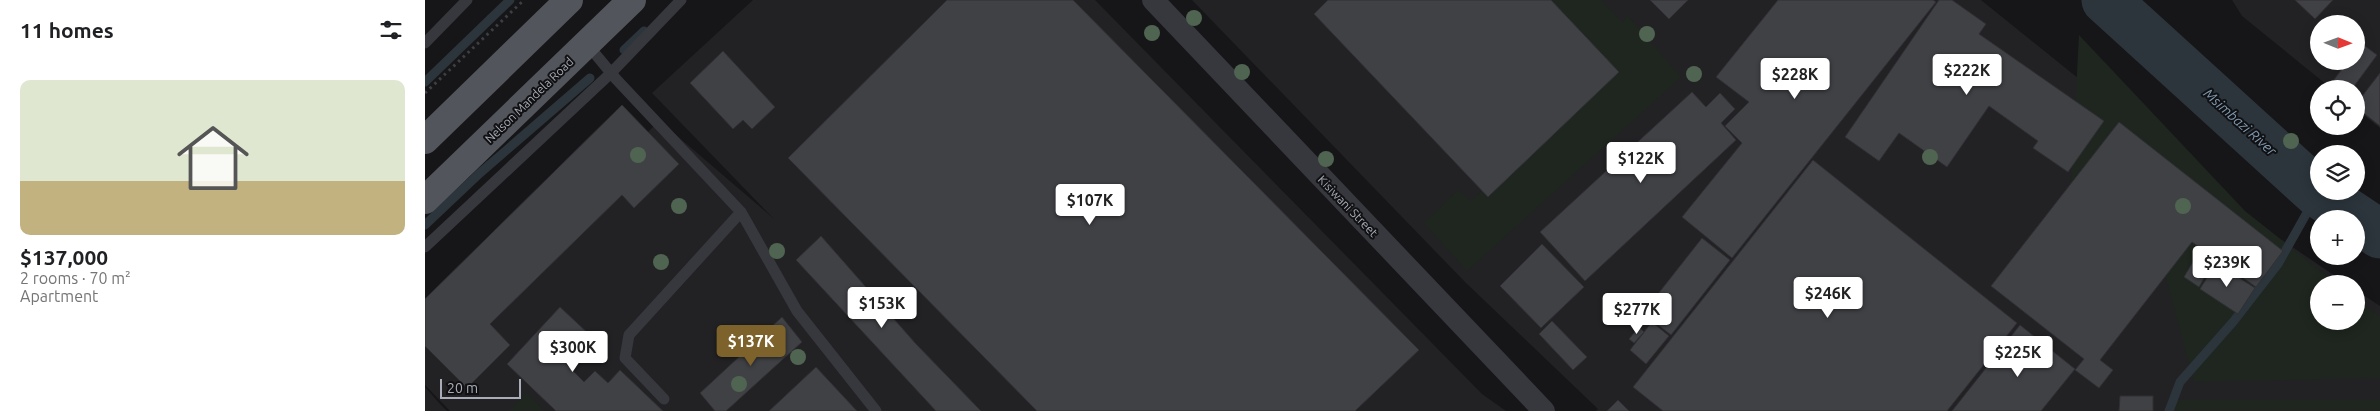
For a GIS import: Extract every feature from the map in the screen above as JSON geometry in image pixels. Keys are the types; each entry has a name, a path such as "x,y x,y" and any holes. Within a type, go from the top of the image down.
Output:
{"main road":[{"path":"425,140 569,0"},
{"name":"Nelson Mandela Road","path":"425,200 632,0"}],"street":[{"name":"Kisiwani Street","path":"1153,0 1544,411"}],"lane":[{"path":"425,43 467,0"},
{"path":"425,247 611,73 681,0"},
{"path":"587,44 611,73 741,212 797,311 876,411"},
{"path":"664,399 625,358 629,335 741,212"}],"path":[{"path":"425,93 524,0"}],"shaded area":[{"path":"753,0 1095,0 1482,394 1506,411 450,411 425,385 425,319 639,141 658,122 654,116 773,218 652,93"},
{"path":"1192,0 1981,0 2125,116 2265,257 2282,240 2310,259 2310,265 2319,265 2334,275 2310,275 2310,330 2365,330 2365,296 2380,306 2380,411 1596,411 1598,409 1465,282"},
{"path":"1530,0 1601,0 1623,23 1627,15 1681,77 1467,271 1424,223 1458,190 1471,201 1601,80"},
{"path":"2232,0 2380,0 2380,128 2365,116 2365,80 2321,80 2242,16"},
{"path":"2079,35 2245,211 2310,263 2310,265 2313,265 2326,275 2310,275 2310,330 2365,330 2365,306 2380,317 2380,378 2194,382 2163,267 2069,225"},
{"path":"425,387 440,404 447,411 425,411"},
{"path":"527,393 544,411 509,411"},
{"path":"2173,400 2380,400 2380,411 2164,411"}],"building":[{"path":"947,0 1073,0 1419,350 1355,411 1037,411 788,158"},
{"path":"1328,0 1551,0 1619,72 1488,197 1314,14"},
{"path":"1650,0 1688,0 1669,19"},
{"path":"1778,0 1933,0 1936,2 1732,258 1682,217 1742,143 1725,126 1749,102 1716,77"},
{"path":"1939,0 1952,0 1986,24 1979,34 2104,121 2068,172 2033,148 2038,141 1989,106 1947,167 1899,133 1879,161 1845,137"},
{"path":"2295,0 2333,0 2319,15 2311,15"},
{"path":"2365,46 2377,55 2359,80 2334,80 2341,70 2365,70"},
{"path":"723,51 775,107 752,129 743,120 733,129 690,83"},
{"path":"2380,73 2380,126 2365,114 2365,92"},
{"path":"1692,92 1706,107 1720,93 1735,109 1721,123 1736,140 1585,281 1540,232"},
{"path":"622,105 679,164 634,208 622,195 490,324 510,345 467,388 425,346 425,299"},
{"path":"2119,122 2283,251 2256,287 2192,242 2100,360 2113,370 2099,388 2075,370 2084,359 1991,286"},
{"path":"1813,160 2017,323 1947,411 1663,411 1633,387"},
{"path":"821,236 916,344 981,411 936,411 796,260"},
{"path":"1702,238 1730,260 1671,335 1643,313"},
{"path":"1542,244 1584,287 1541,328 1500,286"},
{"path":"2200,250 2215,259 2199,287 2184,277"},
{"path":"2216,263 2255,288 2238,314 2200,289"},
{"path":"560,307 592,337 566,364 584,382 595,371 608,383 620,370 663,411 556,411 507,364"},
{"path":"782,317 802,342 726,411 715,411 700,393"},
{"path":"1552,321 1587,357 1573,370 1539,334"},
{"path":"1652,322 1669,336 1646,364 1630,350"},
{"path":"2020,325 2075,369 2041,411 1952,411"},
{"path":"1639,327 1644,332 1634,343 1629,339"},
{"path":"816,367 857,411 769,411"},
{"path":"2120,396 2153,396 2153,411 2119,411"},
{"path":"1618,400 1629,411 1607,411"}],"waterway":[{"path":"425,82 510,0"},
{"name":"Msimbazi River","path":"2106,0 2318,193 2380,234"},
{"path":"624,50 644,31"},
{"path":"425,225 480,173 590,78"},
{"path":"2169,411 2180,382 2233,322 2278,264 2314,200"}]}
